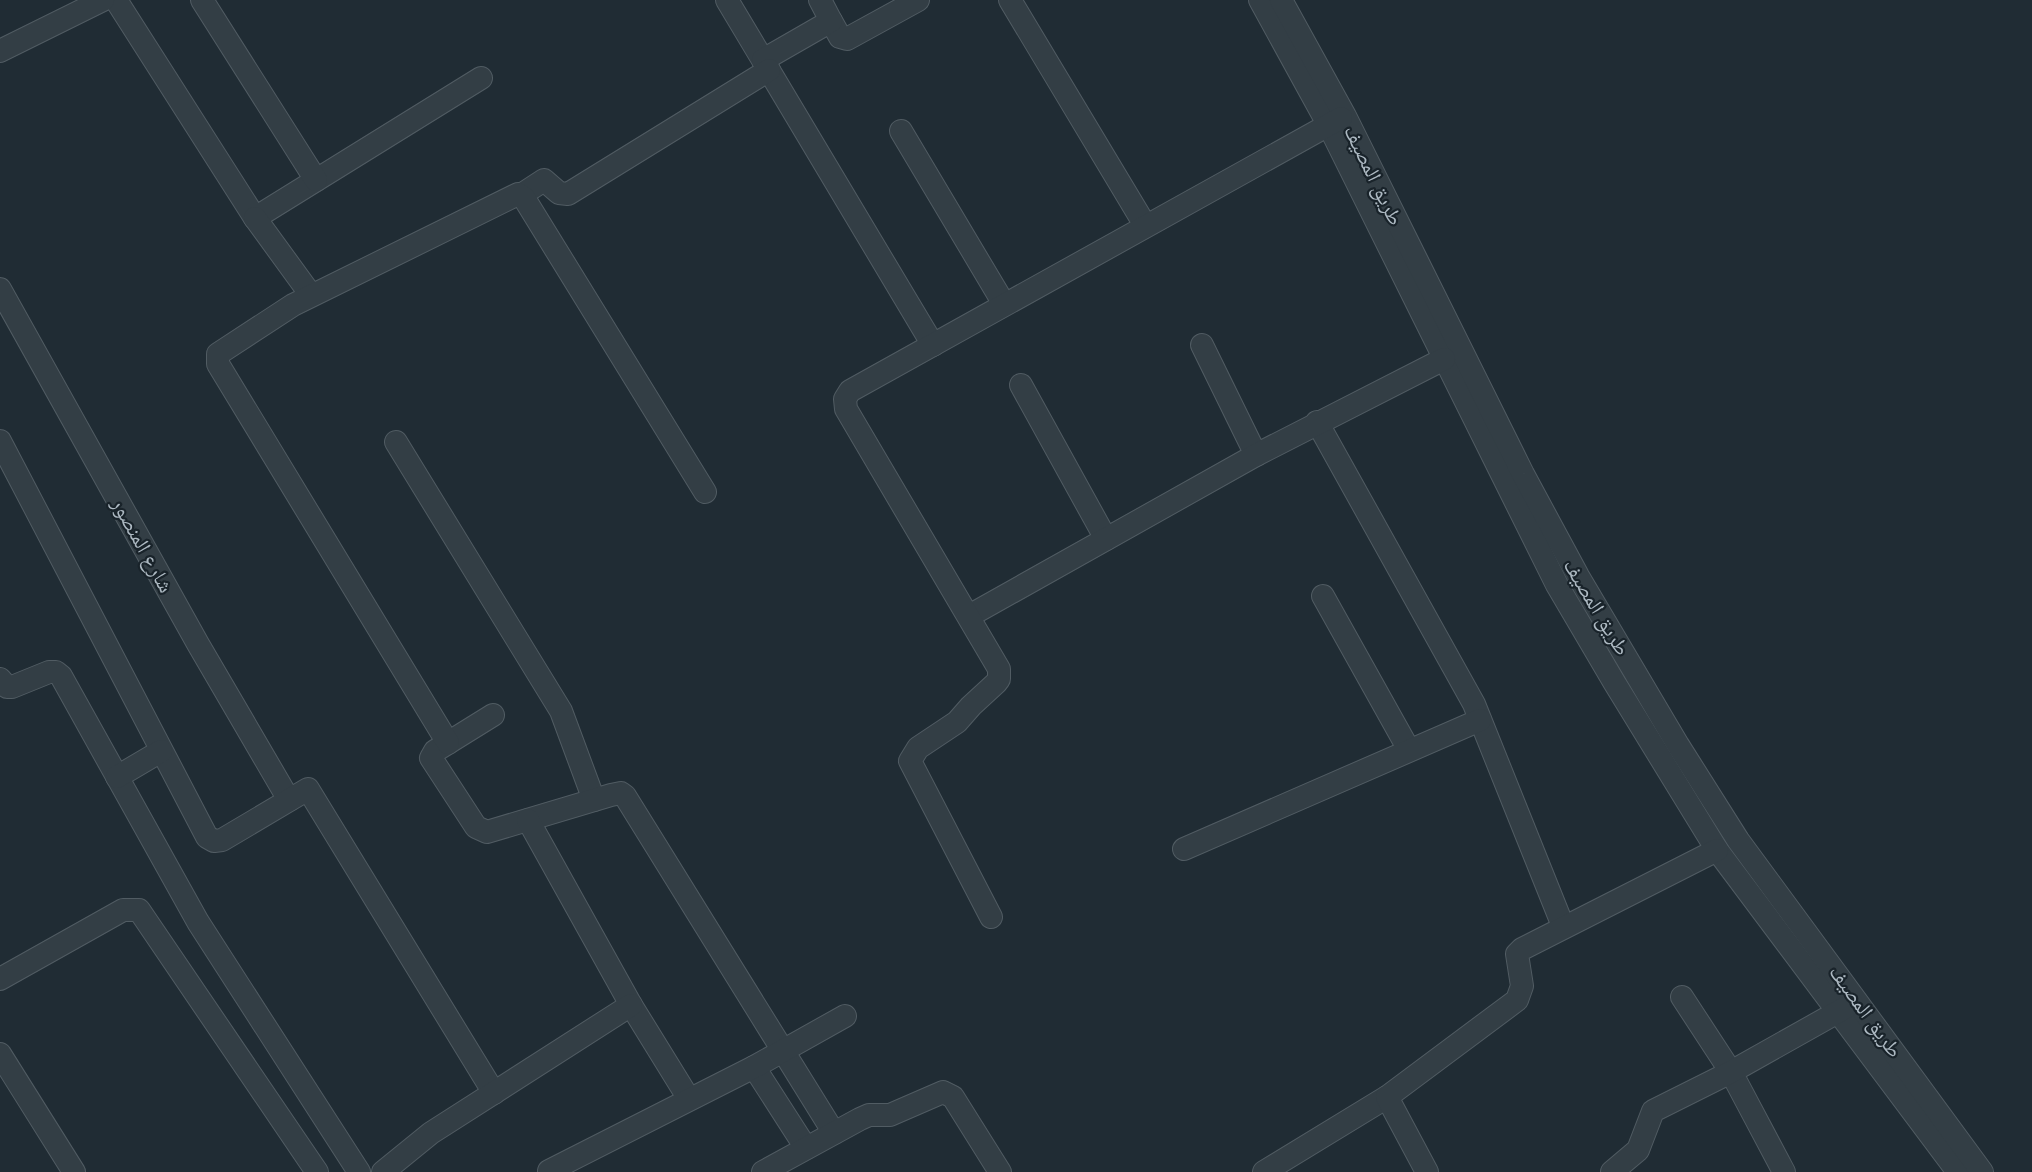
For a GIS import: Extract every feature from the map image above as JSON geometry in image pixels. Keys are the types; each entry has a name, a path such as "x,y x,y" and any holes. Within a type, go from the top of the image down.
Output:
{"street":[{"path":"0,51 104,0"},
{"path":"116,0 255,218 311,296"},
{"path":"202,0 316,180"},
{"path":"728,0 933,345"},
{"path":"820,0 840,38 847,39 918,0"},
{"path":"1010,0 1145,225"},
{"name":"طريق المصيف","path":"1260,0 1336,120 1578,576 1738,840 1958,1172"},
{"name":"طريق المصيف","path":"1281,0 1444,359 1557,585 1717,850 1849,1005 1982,1172"},
{"path":"448,743 216,360 220,352 311,296 456,226 507,197 521,195 544,180 559,193 568,194 831,21"},
{"path":"255,218 481,78"},
{"path":"991,917 910,761 918,748 957,723 999,679 999,669 844,404 850,391 1336,120"},
{"path":"900,131 1004,304"},
{"path":"521,195 705,492"},
{"name":"شارع المنصور","path":"0,289 192,634 289,800"},
{"path":"1202,345 1256,455"},
{"path":"969,616 1256,455 1444,359"},
{"path":"1021,385 1106,539"},
{"path":"1317,422 1442,645 1480,720 1563,926"},
{"path":"0,441 207,837 214,842 222,840 308,789 494,1093"},
{"path":"396,442 561,711 594,800"},
{"path":"1323,596 1409,750"},
{"path":"0,679 7,687 12,687 49,672 58,673 198,922 359,1172"},
{"path":"493,715 435,751 432,761 478,830 487,832 617,793 625,796 834,1133"},
{"path":"1184,849 1480,720"},
{"path":"117,777 161,751"},
{"path":"528,820 631,1005 689,1099"},
{"path":"1264,1172 1387,1097 1517,1000 1522,986 1517,954 1530,944 1717,850"},
{"path":"3,971 123,910 139,910 317,1172"},
{"path":"1682,997 1731,1072 1784,1172"},
{"path":"397,1167 431,1133 631,1005"},
{"path":"1612,1172 1638,1150 1653,1111 1731,1072 1849,1005"},
{"path":"549,1171 783,1051 845,1016"},
{"path":"0,1054 74,1172"},
{"path":"754,1066 806,1148"},
{"path":"763,1172 869,1115 890,1115 948,1093 1000,1172"},
{"path":"1387,1097 1427,1172"}]}
